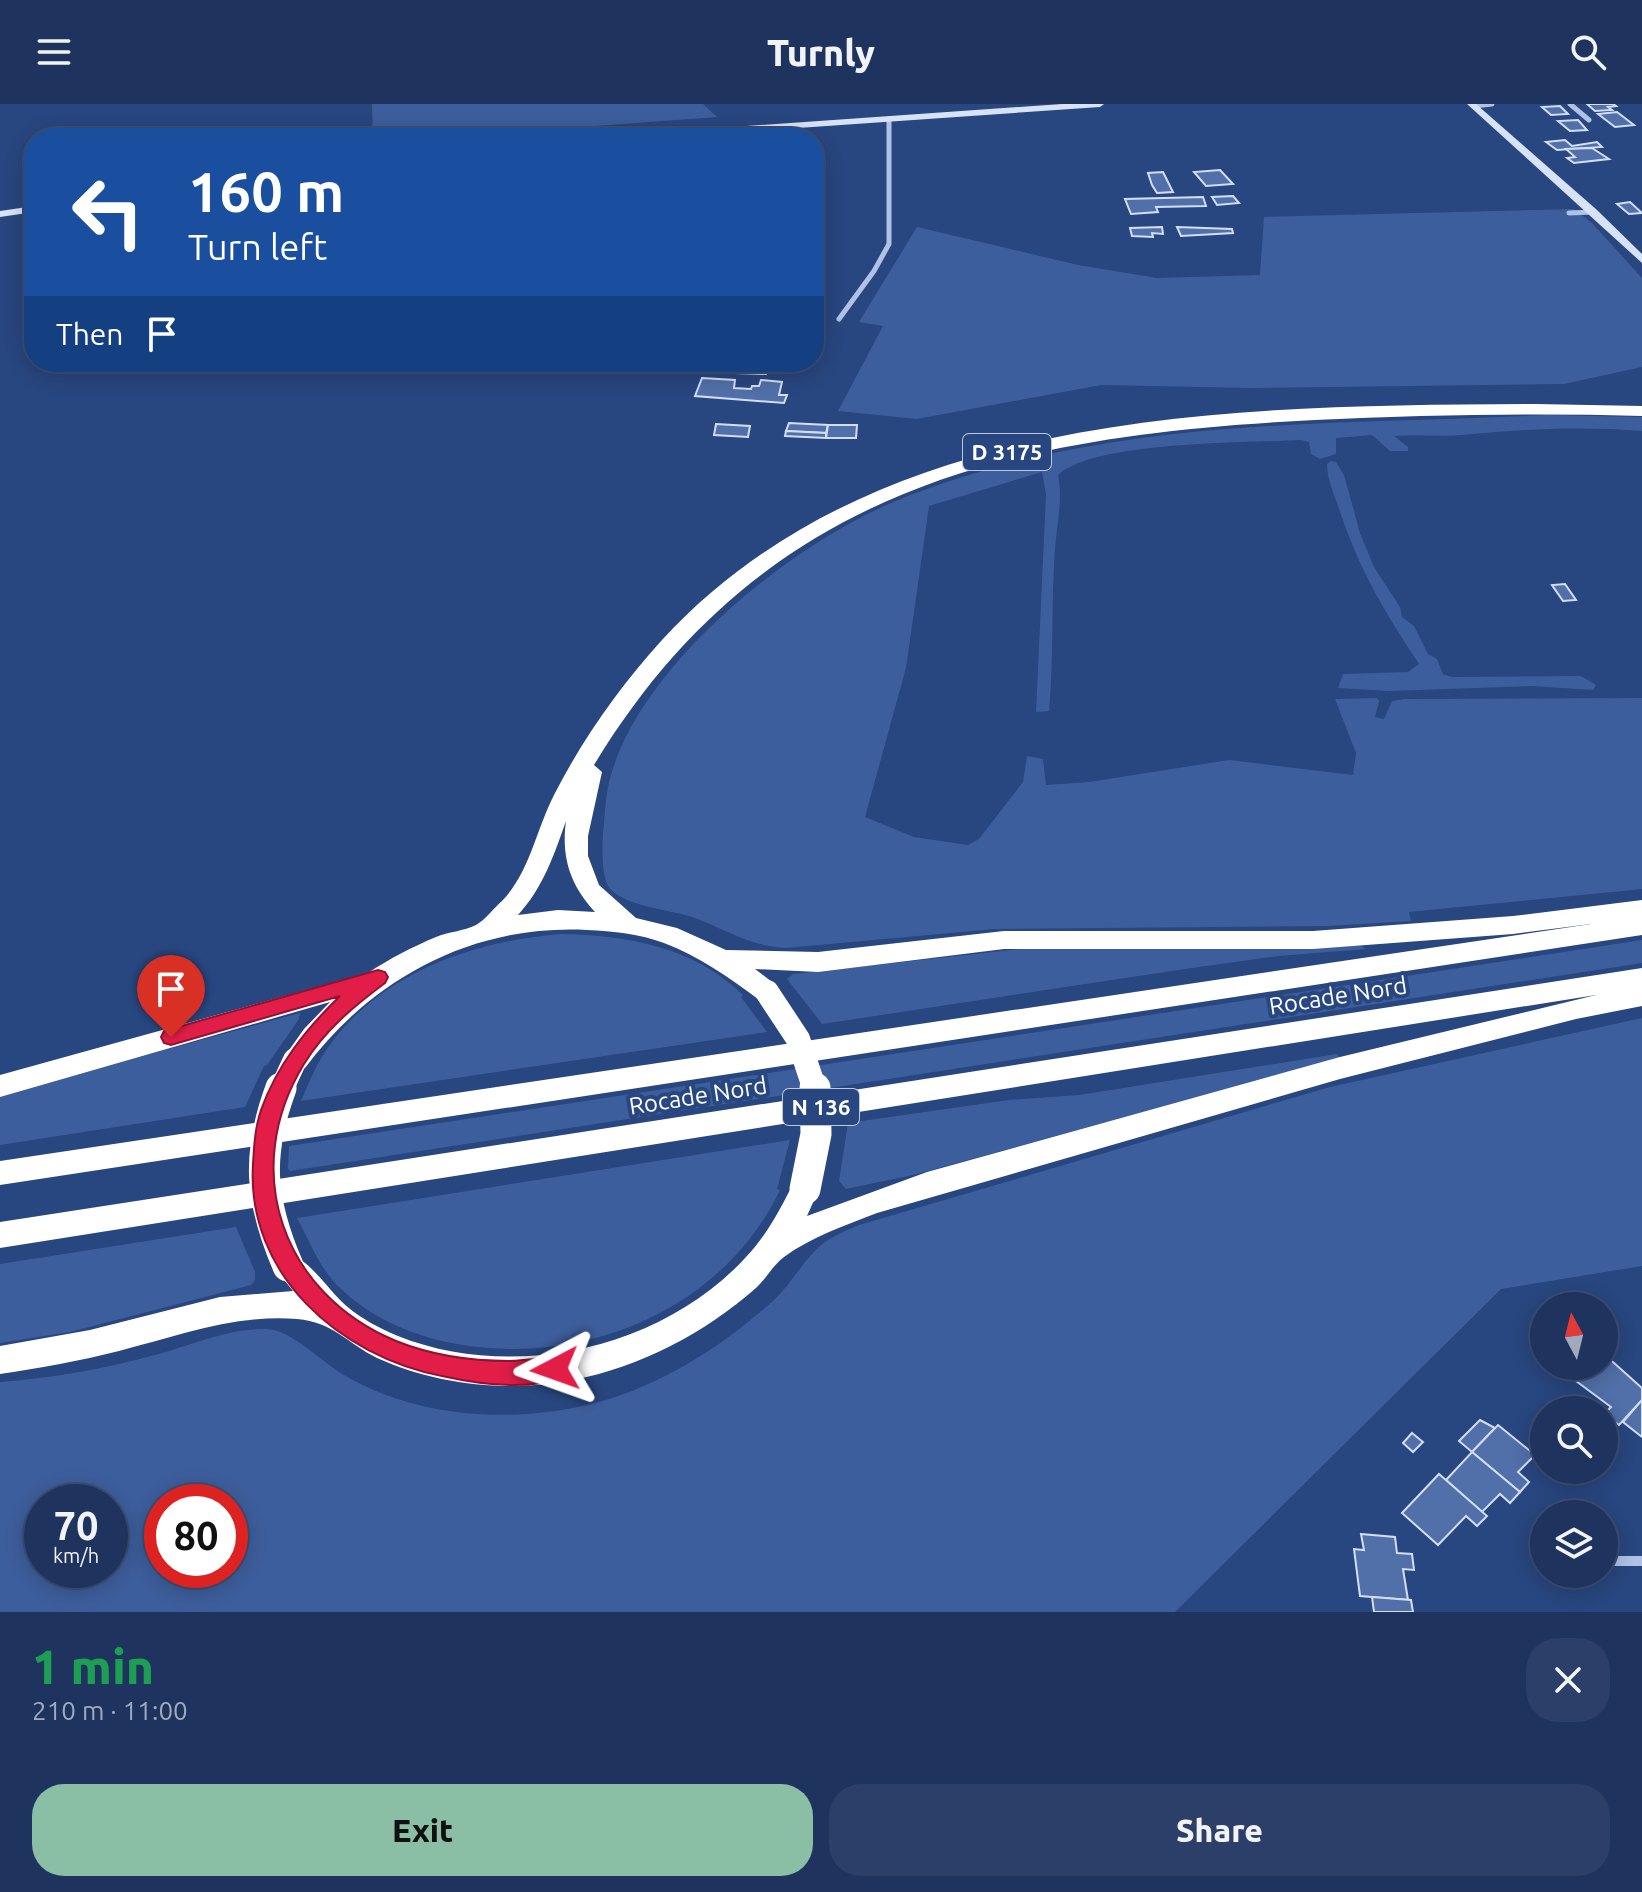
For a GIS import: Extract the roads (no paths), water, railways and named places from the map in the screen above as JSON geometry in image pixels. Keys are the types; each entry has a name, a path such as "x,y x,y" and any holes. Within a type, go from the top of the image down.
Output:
{"highway":[{"name":"D 3175","path":"1512,408 1642,392"},
{"name":"D 3175","path":"631,923 605,909 593,898 578,870 577,821 603,736 660,655 727,589 807,534 860,505 918,480 1015,450 1135,427 1295,416 1512,408 1642,411"},
{"path":"487,929 518,900 529,883 568,790 603,736"},
{"path":"726,959 818,962 1004,940 1313,940 1513,925 1642,909"},
{"path":"560,918 631,923 665,931 726,959 767,992 801,1040 812,1067 818,1096 819,1127 815,1158 791,1220 772,1249 746,1278 715,1305 640,1347 598,1361 555,1369 510,1372 467,1370 426,1362 387,1349 353,1331 323,1308 288,1266 267,1215 262,1162 272,1110 295,1060 346,1002 378,977 424,952 487,929 560,918"},
{"name":"Rocade Nord","path":"0,1173 1642,926"},
{"path":"0,1086 378,977"},
{"name":"Rocade Nord","path":"0,1235 1642,978"},
{"path":"772,1249 801,1231 862,1204 927,1184 1340,1068 1576,1009 1642,996"},
{"path":"0,1360 63,1350 224,1308 288,1303 323,1308"}],"street":[{"path":"760,128 1100,104"},
{"path":"1472,105 1492,104"},
{"path":"1570,104 1589,120"},
{"path":"1472,105 1594,212 1642,260"},
{"path":"839,319 889,244 889,119"},
{"path":"0,214 24,210"},
{"path":"1569,213 1594,212"},
{"path":"1618,1561 1642,1561"}]}
